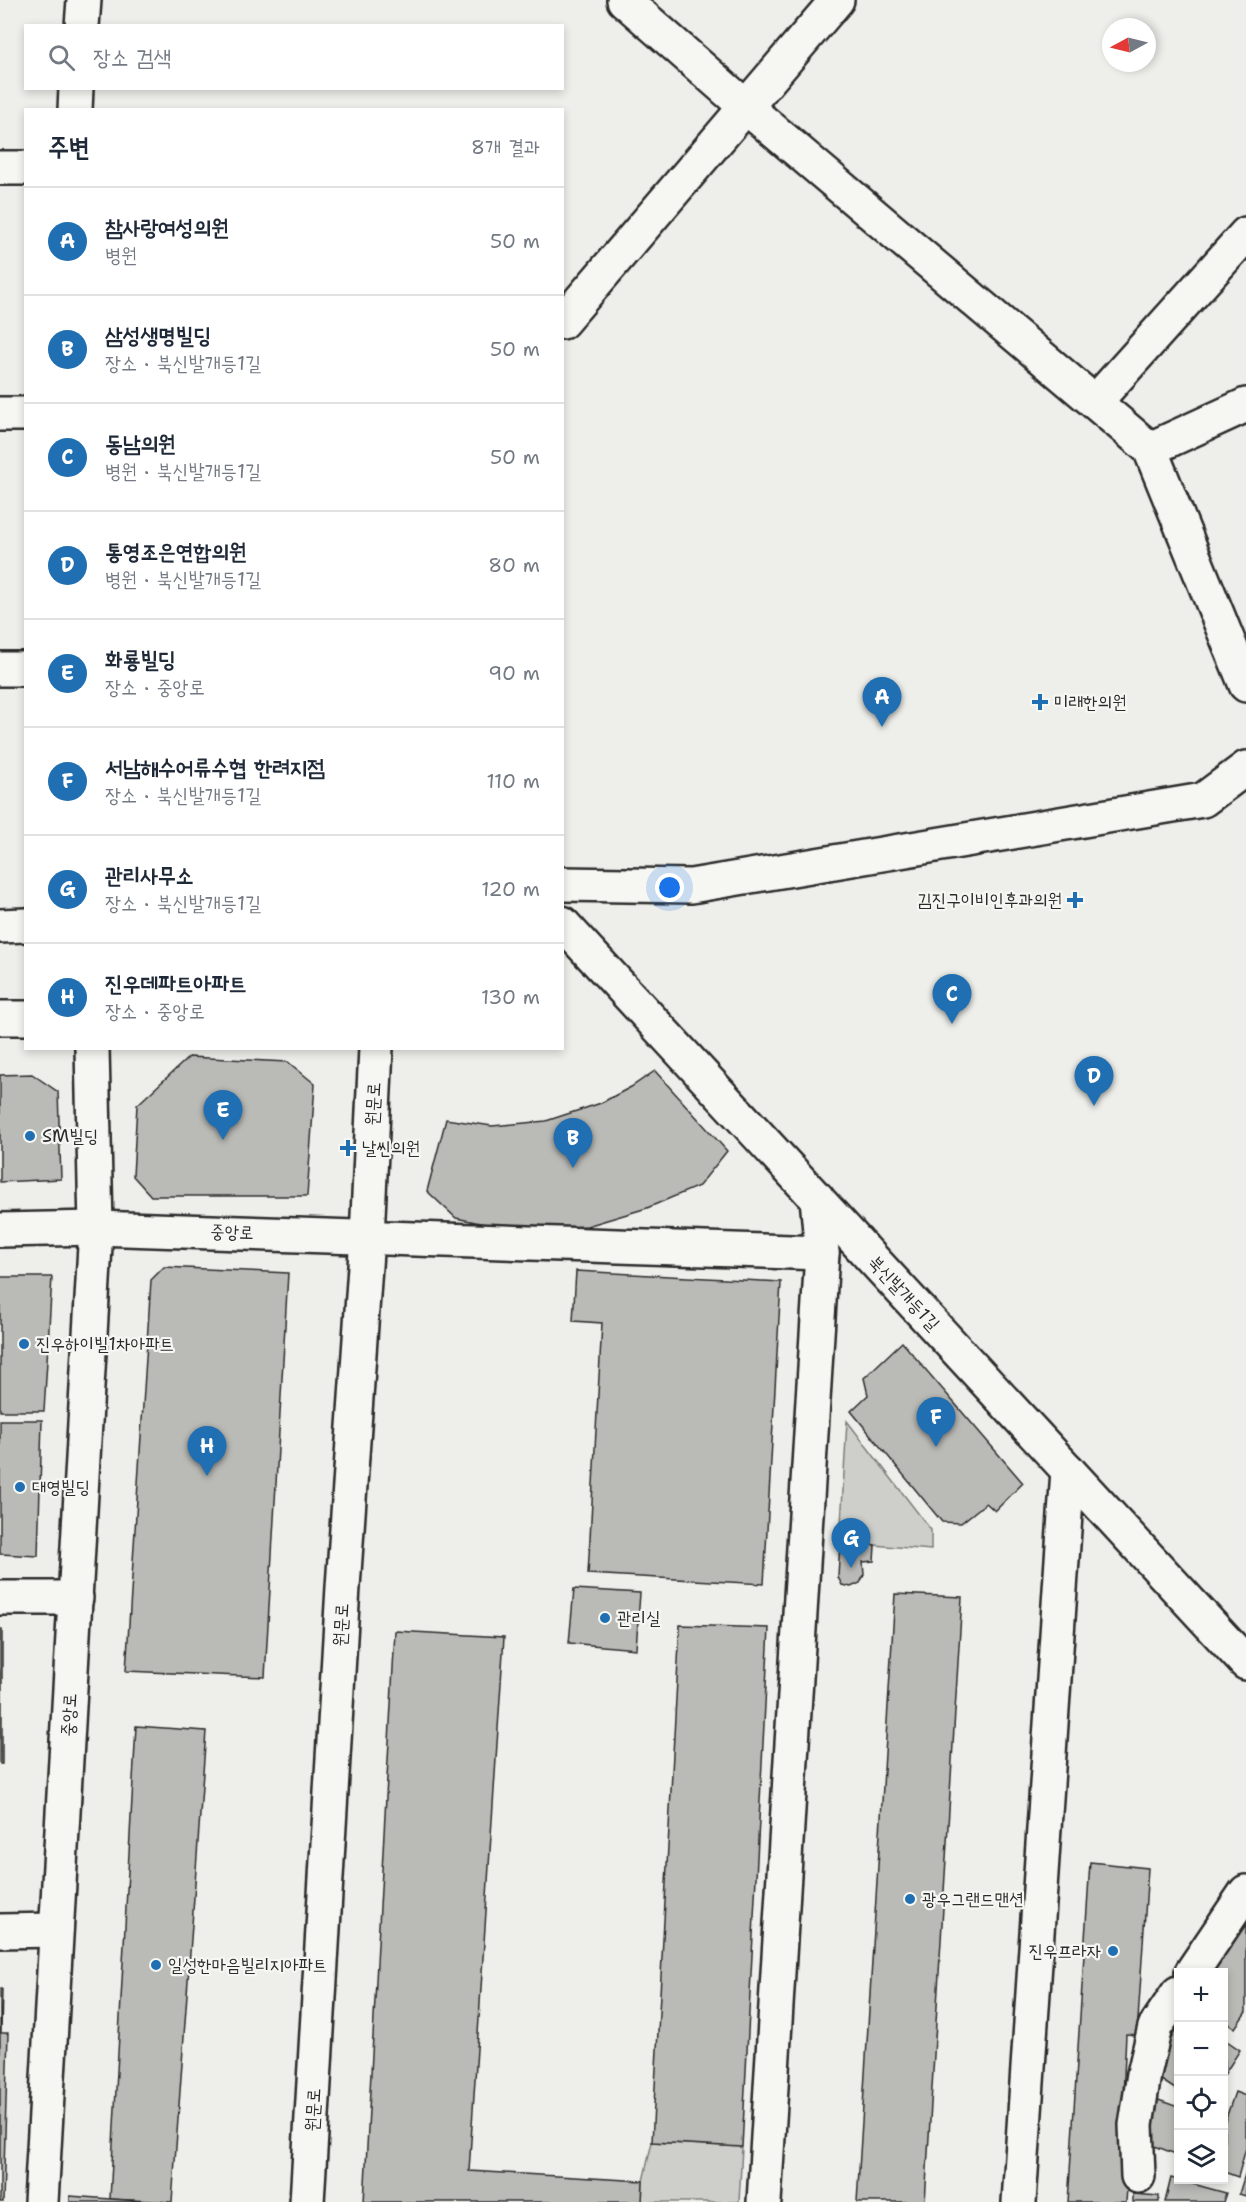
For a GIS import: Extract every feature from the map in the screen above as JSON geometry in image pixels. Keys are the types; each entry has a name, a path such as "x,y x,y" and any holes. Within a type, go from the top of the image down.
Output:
{"street":[{"path":"82,24 84,0"},
{"path":"624,0 747,108 1150,449 1246,685"},
{"path":"564,320 837,0"},
{"path":"75,108 76,90"},
{"path":"0,168 24,168"},
{"path":"1096,401 1246,234"},
{"path":"1150,449 1246,405"},
{"path":"0,414 24,414"},
{"path":"0,669 24,669"},
{"path":"564,884 691,886 1203,800 1246,768"},
{"name":"북신발개등1길","path":"564,925 1246,1663"},
{"path":"0,926 24,926"},
{"path":"0,1018 24,1018"},
{"name":"중앙로","path":"40,2202 96,1228 92,1050"},
{"name":"원문로","path":"307,2202 343,1587 367,1237 376,1050"},
{"path":"764,2202 822,1253 817,1198"},
{"path":"0,1230 96,1228"},
{"name":"중앙로","path":"96,1228 822,1253"},
{"path":"1019,2202 1068,1470"},
{"path":"0,1598 76,1598"},
{"path":"1195,1968 1246,1892"},
{"path":"0,1931 56,1930"},
{"path":"1138,2176 1136,2125 1144,2074 1155,2028 1174,2000"}],"shaded area":[{"path":"847,1421 931,1530 931,1550 840,1542"},
{"path":"652,2142 742,2147 739,2202 642,2202 643,2181"}],"building":[{"path":"189,1057 288,1062 315,1084 307,1196 151,1196 133,1176 137,1105"},
{"path":"655,1071 727,1151 699,1186 647,1208 587,1226 519,1231 456,1218 427,1191 446,1119 492,1126 546,1121 601,1103"},
{"name":"SM빌딩","path":"32,1074 58,1092 61,1179 0,1182 0,1075"},
{"path":"164,1267 288,1273 265,1677 126,1671 151,1280"},
{"path":"576,1271 781,1282 764,1584 588,1574 602,1323 573,1321"},
{"name":"진우하이빌1차아파트","path":"0,1277 52,1277 44,1411 0,1411"},
{"path":"902,1342 1023,1483 995,1511 986,1503 961,1523 942,1522 851,1411 868,1395 864,1378"},
{"name":"대영빌딩","path":"0,1420 42,1420 38,1556 0,1554"},
{"path":"840,1542 875,1545 874,1561 863,1562 864,1575 860,1583 851,1587 842,1585 838,1577"},
{"name":"관리실","path":"574,1589 640,1593 636,1649 569,1643"},
{"name":"광우그랜드맨션","path":"895,1594 962,1597 925,2202 857,2202"},
{"path":"680,1625 769,1628 742,2147 652,2142"},
{"path":"0,1629 2,1629 2,1764 0,1764"},
{"path":"395,1631 504,1637 469,2171 643,2181 642,2202 364,2202"},
{"name":"일성한마음빌리지아파트","path":"136,1726 206,1731 172,2202 110,2199"},
{"name":"진우프라자","path":"1090,1862 1148,1868 1137,2035 1126,2034 1122,2118 1132,2119 1126,2202 1068,2202"},
{"path":"1246,1917 1246,2012 1235,2028 1228,2023 1228,1968 1214,1968"},
{"path":"0,1989 2,1989 1,2033 8,2033 3,2202 0,2202"},
{"path":"1174,2033 1174,2088 1152,2074"},
{"path":"1228,2042 1240,2050 1228,2069"},
{"path":"1235,2092 1246,2096 1246,2148 1238,2177 1228,2173 1228,2112"},
{"path":"1153,2098 1174,2106 1174,2153 1142,2141"},
{"path":"1246,2171 1246,2196 1239,2194"},
{"path":"1171,2178 1174,2179 1174,2184 1193,2184 1226,2193 1223,2202 1165,2202"},
{"path":"1133,2194 1159,2196 1159,2202 1133,2202"},
{"path":"70,2196 110,2199 157,2202 70,2202"}],"place":[{"name":"미래한의원","path":"1040,702"},
{"name":"참사랑여성의원","path":"882,727"},
{"name":"김진구이비인후과의원","path":"1075,900"},
{"name":"동남의원","path":"952,1024"},
{"name":"통영조은연합의원","path":"1094,1106"},
{"name":"SM빌딩","path":"30,1136"},
{"name":"화룡빌딩","path":"223,1140"},
{"name":"날씬의원","path":"348,1148"},
{"name":"삼성생명빌딩","path":"573,1168"},
{"name":"진우하이빌1차아파트","path":"24,1344"},
{"name":"서남해수어류수협 한려지점","path":"936,1447"},
{"name":"진우데파트아파트","path":"207,1476"},
{"name":"대영빌딩","path":"20,1487"},
{"name":"관리사무소","path":"851,1568"},
{"name":"관리실","path":"605,1618"},
{"name":"광우그랜드맨션","path":"910,1899"},
{"name":"진우프라자","path":"1113,1951"},
{"name":"일성한마음빌리지아파트","path":"156,1965"}]}
